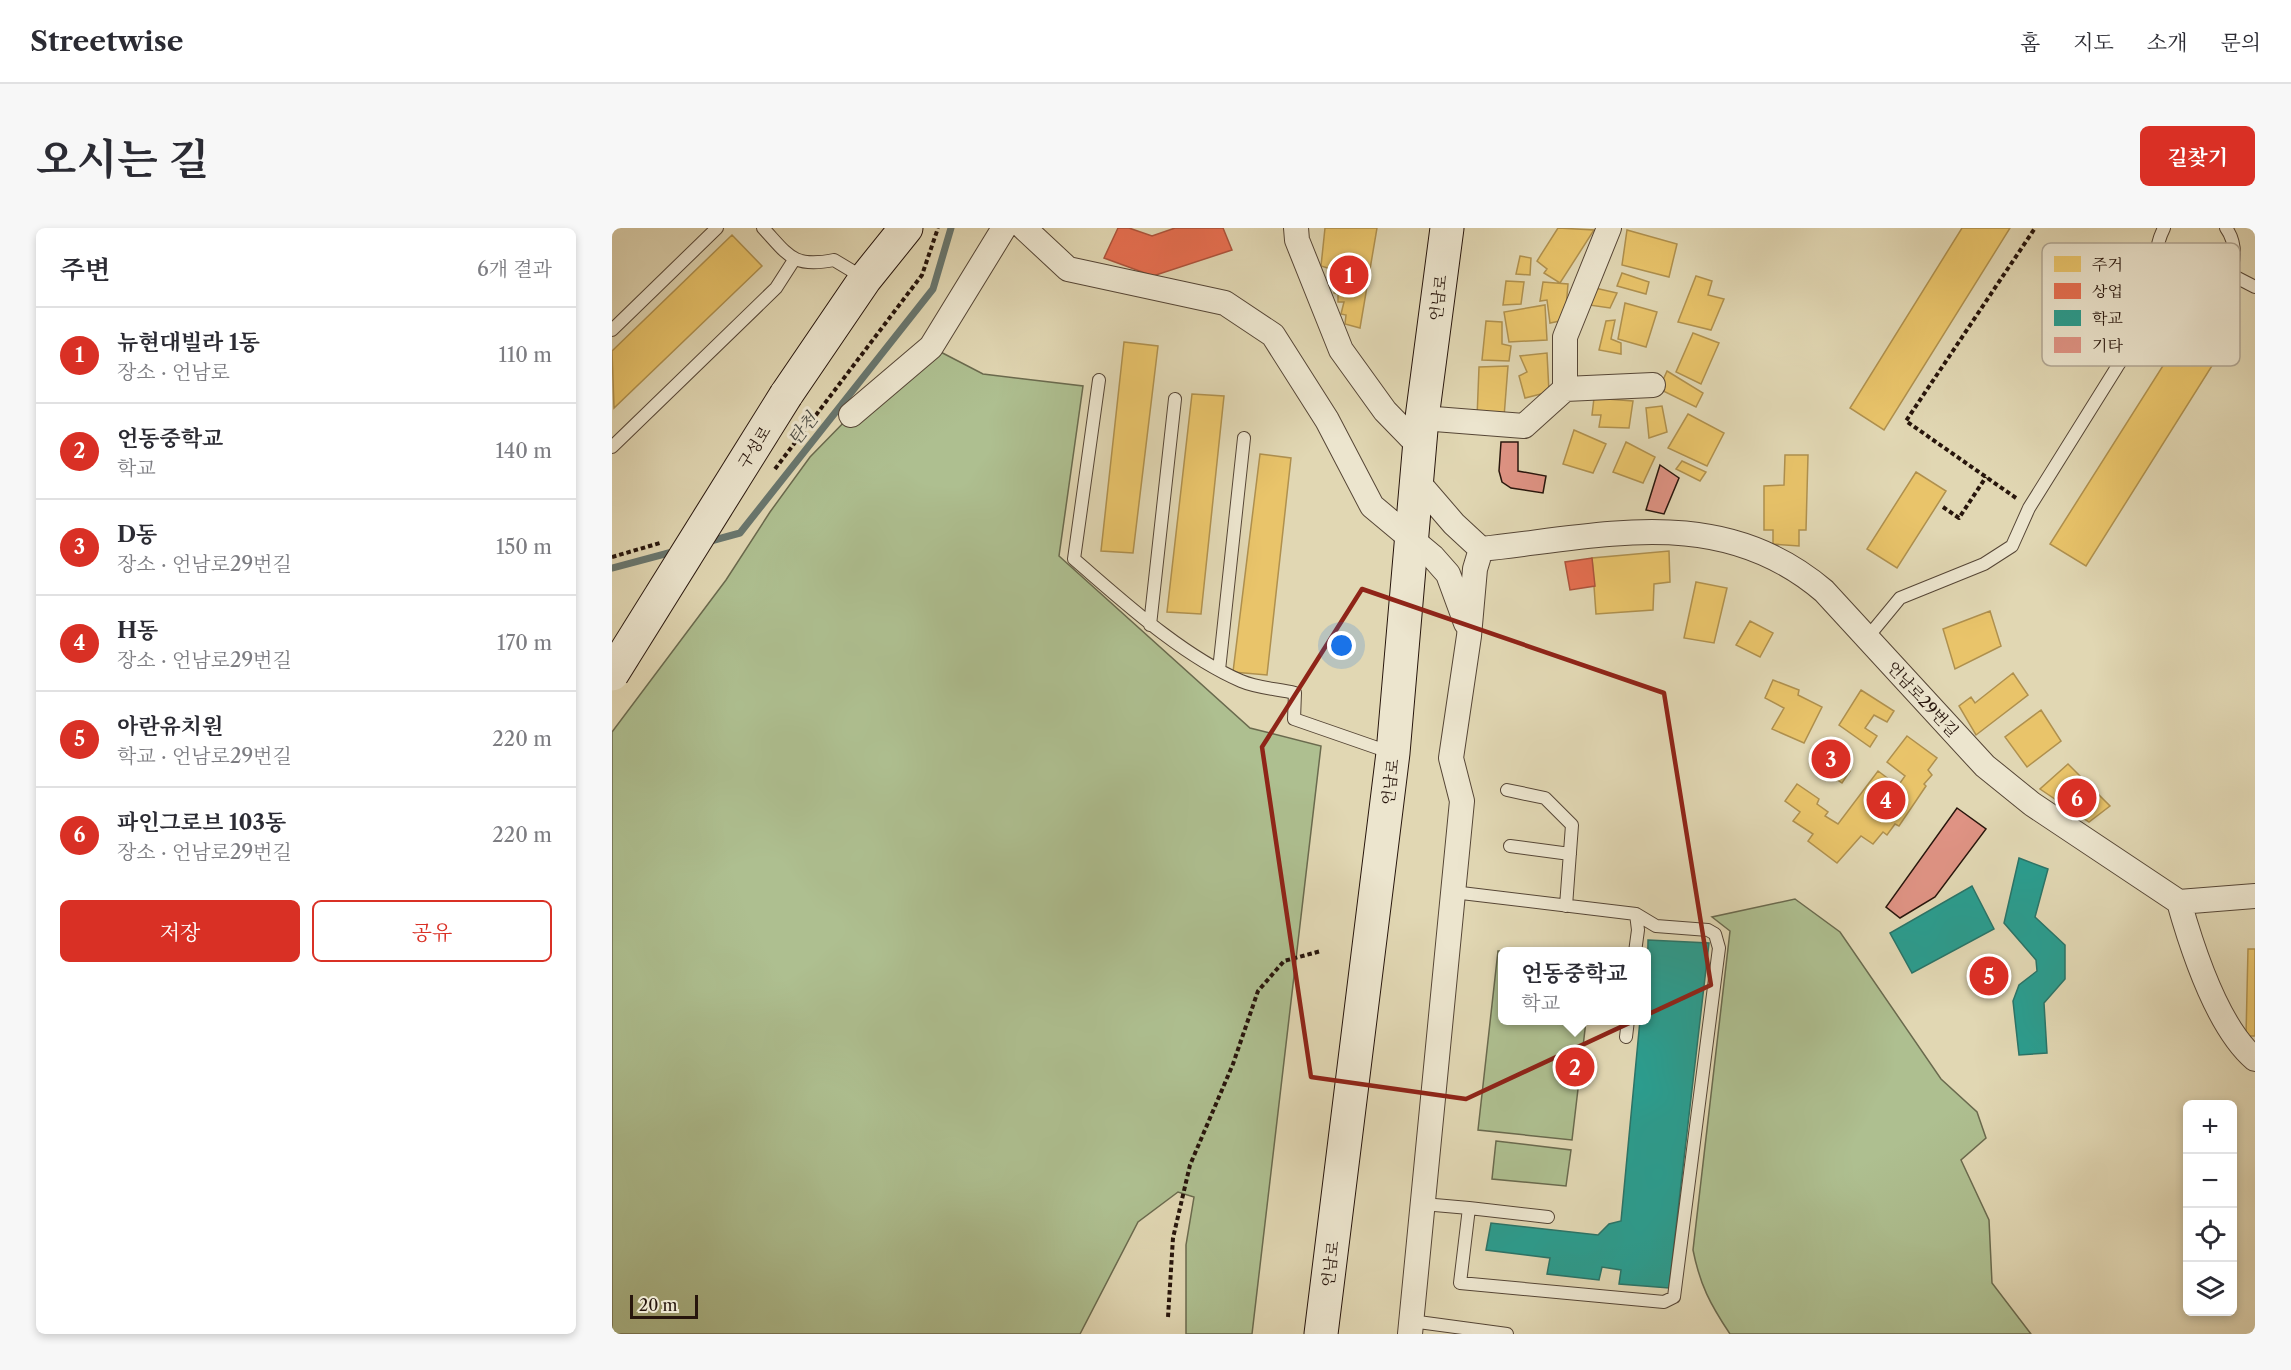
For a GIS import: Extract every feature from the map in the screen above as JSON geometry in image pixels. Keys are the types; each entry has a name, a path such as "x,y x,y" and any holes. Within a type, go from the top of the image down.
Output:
{"main road":[{"name":"구성로","path":"612,674 786,395 865,279 906,228"},
{"name":"언남로","path":"1321,1334 1394,753 1420,432 1447,228"}],"street":[{"path":"851,415 931,347 1004,228"},
{"path":"1024,228 1068,269 1225,303 1273,335 1327,420 1372,506 1433,557 1448,574 1461,604 1469,636"},
{"path":"1296,228 1297,240 1341,350 1385,411 1420,432 1524,426 1565,389 1653,385"},
{"path":"1565,389 1565,337 1609,228"},
{"path":"1411,1328 1462,801 1452,758 1469,636 1475,569 1481,549 1454,524 1417,482"},
{"name":"언남로29번길","path":"1481,549 1641,532 1707,534 1767,553 1799,570 1824,591 2000,778 2032,804 2179,902"},
{"path":"2255,896 2179,902 2193,950 2230,1029 2244,1050 2255,1059"}],"lane":[{"path":"612,330 717,228"},
{"path":"763,228 794,260 817,263 834,260 865,279"},
{"path":"2157,243 2163,228"},
{"path":"2226,228 2234,243"},
{"path":"612,447 776,288 794,260"},
{"path":"2240,279 2255,287"},
{"path":"1866,638 1900,598 1984,564 2012,546 2029,507 2118,366"},
{"path":"1099,380 1074,559 1150,625 1219,670 1243,682 1295,693 1294,719 1394,753"},
{"path":"1150,625 1175,399"},
{"path":"1219,670 1244,438"},
{"path":"1507,790 1545,798 1572,825 1566,906"},
{"path":"1510,846 1570,854"},
{"path":"1453,892 1636,914 1656,926 1708,930 1715,934 1719,948 1674,1297 1664,1302 1460,1283 1469,1208"},
{"path":"1635,947 1636,914"},
{"path":"1626,1037 1627,1025"},
{"path":"1423,1204 1548,1217"},
{"path":"1411,1328 1507,1334"}],"path":[{"path":"2029,507 1906,421 2035,228"},
{"path":"1943,507 1959,518 1986,477"},
{"path":"1168,1317 1173,1238 1190,1166 1233,1064 1258,991 1284,961 1321,951"}],"highlighted area":[{"path":"1362,589 1664,693 1711,985 1466,1099 1311,1077 1262,747"}],"green space":[{"path":"931,347 983,374 1083,386 1059,556 1250,728 1321,746 1252,1334 1186,1334 1186,1245 1194,1197 1178,1192 1138,1222 1080,1334 612,1334 612,732 726,580 770,512 810,457 851,415"},
{"path":"1795,899 1840,932 1941,1079 1977,1112 1986,1138 1961,1160 1989,1220 1992,1283 2031,1334 1730,1334 1711,1303 1699,1274 1693,1250 1730,931 1712,917"},
{"path":"1498,951 1498,1025 1586,1025 1572,1140 1478,1130"},
{"path":"1496,1141 1571,1150 1566,1186 1492,1179"}],"building: 주거":[{"path":"1325,228 1377,228 1360,328 1345,324 1346,315 1341,314 1344,302 1338,302 1338,294 1334,293 1336,283 1328,281 1331,269 1321,266"},
{"path":"1558,228 1594,230 1560,283 1544,273 1547,269 1537,261"},
{"path":"1962,228 2010,228 1884,430 1850,408"},
{"path":"1627,230 1677,244 1669,277 1622,265"},
{"path":"732,235 762,266 614,408 612,351"},
{"path":"1520,256 1531,258 1530,275 1516,274"},
{"path":"1622,273 1649,282 1646,294 1617,286"},
{"path":"1696,276 1712,281 1708,295 1724,299 1711,330 1678,322"},
{"path":"1506,281 1524,282 1521,304 1503,305"},
{"path":"1543,282 1568,284 1565,320 1550,323 1547,300 1540,301"},
{"path":"1595,288 1617,293 1610,308 1589,305"},
{"path":"1625,303 1657,312 1646,347 1618,339"},
{"path":"1545,305 1547,340 1509,342 1504,312"},
{"path":"1615,320 1611,339 1621,343 1621,354 1599,350 1606,321"},
{"path":"1486,321 1502,322 1502,344 1511,346 1509,361 1482,360"},
{"path":"1693,333 1719,343 1701,384 1676,372"},
{"path":"1124,342 1158,346 1133,553 1101,551"},
{"path":"1547,353 1549,392 1525,398 1519,376 1527,372 1520,356"},
{"path":"1508,366 1504,417 1477,418 1479,367"},
{"path":"2163,366 2212,366 2086,566 2050,544"},
{"path":"1667,371 1703,393 1696,407 1659,389"},
{"path":"1192,394 1224,396 1201,614 1167,612"},
{"path":"1594,398 1633,401 1629,428 1599,427 1601,415 1592,415"},
{"path":"1662,406 1667,432 1649,438 1646,408"},
{"path":"1688,414 1724,433 1707,466 1668,448"},
{"path":"1574,430 1606,444 1593,473 1563,464"},
{"path":"1626,442 1655,457 1643,483 1613,472"},
{"path":"1260,454 1291,458 1267,675 1233,672"},
{"path":"1785,455 1808,455 1806,530 1799,530 1799,546 1773,544 1773,530 1764,530 1764,486 1784,485"},
{"path":"1682,461 1706,472 1700,481 1676,469"},
{"path":"1916,472 1946,491 1897,568 1867,549"},
{"path":"1669,551 1670,582 1654,584 1653,610 1596,614 1592,558"},
{"path":"1696,582 1727,588 1714,643 1684,638"},
{"path":"1990,611 2001,646 1955,669 1943,629"},
{"path":"1750,621 1773,633 1760,657 1736,645"},
{"path":"2013,673 2028,695 1976,735 1959,706 1971,697 1975,703"},
{"path":"1773,680 1799,690 1798,695 1822,707 1804,743 1772,729 1784,708 1765,698"},
{"path":"1861,690 1894,711 1887,722 1874,715 1865,728 1877,736 1870,747 1839,725"},
{"path":"2041,710 2061,741 2027,767 2005,737"},
{"path":"1907,736 1937,758 1928,770 1932,775 1924,784 1926,786 1899,826 1895,824 1887,835 1883,832 1873,844 1861,836 1837,863 1808,841 1813,834 1793,821 1800,812 1785,801 1797,784 1819,799 1817,804 1828,812 1825,816 1838,824 1878,771 1898,786 1905,776 1887,762"},
{"path":"1832,743 1847,753 1839,765 1850,771 1842,783 1815,765"},
{"path":"2068,764 2110,806 2089,822 2040,789"},
{"path":"2248,949 2255,949 2255,1036 2246,1036"}],"building: 상업":[{"path":"1118,228 1129,228 1152,236 1175,228 1223,228 1232,250 1153,276 1104,258"},
{"path":"1592,558 1595,586 1570,590 1565,562"}],"building: 학교":[{"path":"2019,858 2048,869 2035,917 2065,945 2065,979 2044,1003 2047,1053 2019,1055 2013,1001 2019,985 2037,971 2036,960 2004,923"},
{"path":"1972,886 1994,929 1912,973 1890,933"},
{"path":"1648,940 1709,943 1669,1288 1619,1284 1621,1270 1602,1267 1599,1280 1547,1274 1550,1258 1486,1250 1491,1223 1598,1235 1609,1224 1621,1221 1640,1025 1651,1025 1651,947 1648,947"}],"building: 기타":[{"path":"1501,442 1518,442 1518,471 1546,476 1543,493 1511,488 1502,482 1499,471"},
{"path":"1660,465 1679,478 1664,514 1646,510"},
{"path":"1957,808 1986,829 1935,897 1900,918 1886,907"}],"waterway":[{"name":"탄천","path":"707,542 740,533 933,289 951,228"},
{"name":"탄천","path":"612,568 676,551"}],"place":[{"name":"뉴현대빌라 1동","path":"1349,275"},
{"name":"D동","path":"1831,759"},
{"name":"파인그로브 103동","path":"2077,798"},
{"name":"H동","path":"1886,800"},
{"name":"아란유치원","path":"1989,976"},
{"name":"언동중학교","path":"1575,1067"}]}
